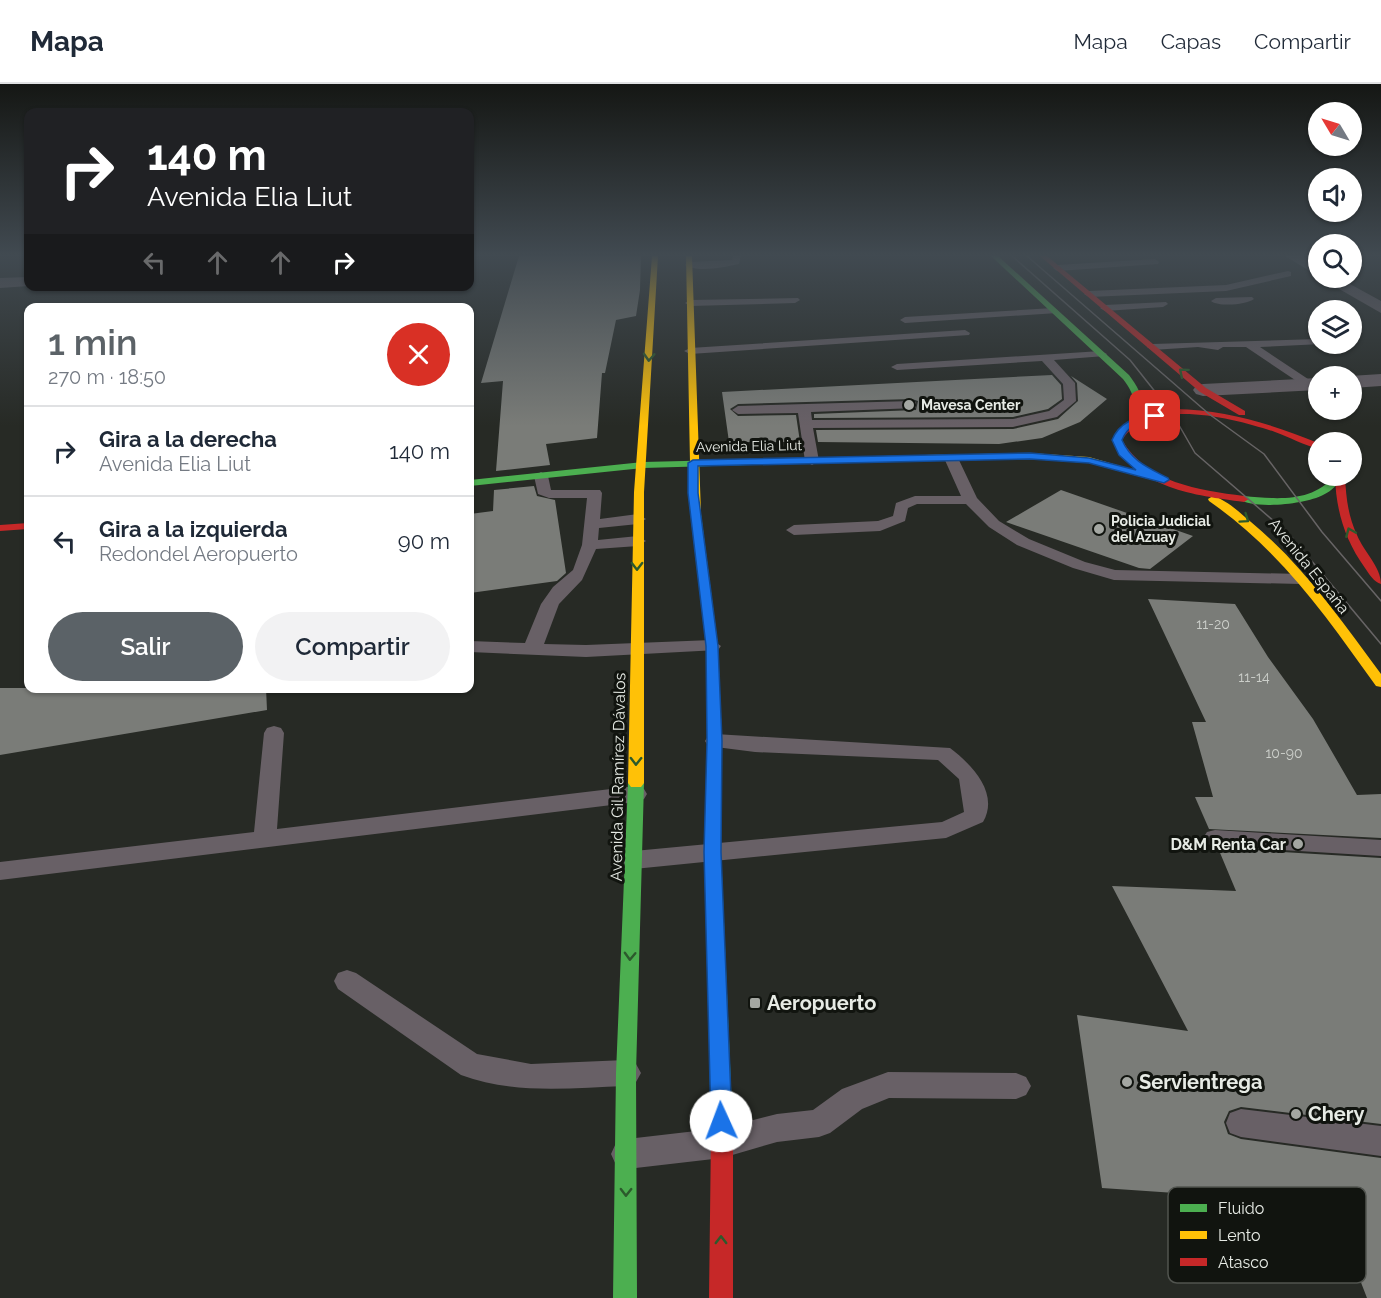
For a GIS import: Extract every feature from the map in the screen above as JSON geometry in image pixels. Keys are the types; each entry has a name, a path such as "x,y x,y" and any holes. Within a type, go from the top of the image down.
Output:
{"main road":[{"name":"Avenida Gil Ramírez Dávalos","path":"625,1298 626,1073 636,794 638,519 652,313"},
{"path":"690,313 693,493 712,646 715,741 712,852 722,1143 721,1298"},
{"path":"1055,313 1101,354 1141,395 1141,409 1135,421"},
{"path":"1111,313 1203,390 1227,405 1308,442"},
{"path":"1105,439 1135,421 1172,413 1209,414 1268,425"},
{"path":"1122,429 1117,440 1123,453 1138,467 1164,480 1195,490 1248,499 1299,500 1332,486"},
{"name":"Avenida Elia Liut","path":"1030,456 1088,446"},
{"name":"Avenida Elia Liut","path":"474,483 643,465 1030,456 1089,460 1164,480"},
{"path":"1339,486 1338,501 1363,561 1381,581"},
{"name":"Avenida España","path":"1195,490 1227,506 1256,526 1301,579 1381,683"},
{"path":"0,528 24,526"}],"street":[{"path":"1362,381 1381,380"},
{"path":"1203,390 1268,383 1308,384"}],"lane":[{"path":"905,320 1026,313"},
{"path":"690,351 965,333"},
{"path":"1152,347 1308,342"},
{"path":"1248,344 1308,382"},
{"path":"897,367 1101,354"},
{"path":"806,424 1013,423 1053,414 1070,401 1069,383 1044,357"},
{"path":"738,410 912,405"},
{"path":"804,409 812,461"},
{"path":"951,458 970,501 994,524 1023,542 1079,565 1114,575 1301,579"},
{"path":"532,650 550,604 559,591 574,580 582,570 590,545 595,493 549,494 543,491 542,476"},
{"path":"794,530 880,526 900,518 901,506 915,500 970,501"},
{"path":"592,524 638,519"},
{"path":"590,545 638,541"},
{"path":"474,647 532,650 712,646"},
{"path":"265,839 274,733"},
{"path":"634,860 946,830 975,816 976,793 967,772 943,753 755,746 715,741"},
{"path":"0,871 636,794"},
{"path":"1215,838 1381,848"},
{"path":"347,981 471,1066 531,1077 626,1073"},
{"path":"627,1154 722,1143 777,1128 819,1123 852,1099 888,1085 1016,1086"},
{"path":"1240,1123 1381,1141"}],"building":[{"path":"502,313 637,313 636,316 616,320 605,373 602,373 597,438 546,444 550,465 496,471 503,381 481,383"},
{"path":"1052,375 1061,385 1062,399 1048,409 1013,417 814,418 814,414 916,410 918,401 912,399 738,404 730,409 738,416 796,415 800,442 729,442 722,392"},
{"path":"1071,376 1107,399 1080,422 1042,438 999,444 818,442 816,430 1013,429 1058,419 1078,401 1077,383"},
{"path":"534,486 537,496 555,500 566,573 557,581 474,592 474,513 493,511 494,490"},
{"name":"Policia Judicial del Azuay","path":"1061,490 1193,536 1150,569 1139,568 1006,522"},
{"path":"1148,599 1235,604 1268,657 1313,719 1357,795 1381,794 1381,838 1209,829 1195,797 1213,797 1192,722 1206,722"},
{"path":"0,688 24,688 24,693 266,693 267,710 0,755"},
{"name":"Chery","path":"1218,848 1381,858 1381,1124 1241,1107 1229,1111 1224,1122 1228,1134 1241,1139 1381,1158 1381,1298 1367,1298 1361,1283 1366,1283 1366,1187 1168,1187 1168,1192 1102,1188 1077,1015 1188,1031 1112,886 1236,891"}],"tram line":[{"path":"1076,313 1130,360 1172,413 1195,453 1290,535 1381,644"},
{"path":"1092,313 1209,414 1264,454 1322,532 1381,601"}],"traffic: fast":[{"path":"1056,313 1126,377 1138,398 1139,409 1135,421"},
{"path":"474,483 643,465 925,458"},
{"path":"1244,499 1296,500 1321,493 1331,486"},
{"path":"696,514 712,646 715,741 713,852 722,1133"},
{"path":"625,1298 626,1073 636,783"}],"traffic: slow":[{"path":"636,783 639,492 651,313"},
{"path":"691,313 696,514"},
{"path":"925,458 1030,456 1089,460 1164,480"},
{"path":"1213,499 1239,517 1285,559 1325,607 1381,683"}],"traffic: jam":[{"path":"1111,313 1203,390 1242,413"},
{"path":"1244,499 1190,490 1154,477 1138,467 1126,455 1117,440 1130,424 1152,415 1200,412 1251,422 1308,442"},
{"path":"1340,486 1342,506 1350,533 1363,557 1381,581"},
{"path":"0,528 24,526"},
{"path":"721,1298 722,1133"}],"place":[{"name":"Mavesa Center","path":"909,405"},
{"name":"Policia Judicial del Azuay","path":"1099,529"},
{"name":"D&M Renta Car","path":"1298,844"},
{"name":"Aeropuerto","path":"755,1003"},
{"name":"Servientrega","path":"1127,1082"},
{"name":"Chery","path":"1296,1114"}],"route":[{"path":"721,1121 712,852 715,741 712,646 693,493 693,463 1030,456 1089,460 1164,480 1138,467 1123,453 1117,440 1122,429 1135,421 1155,416"}]}
